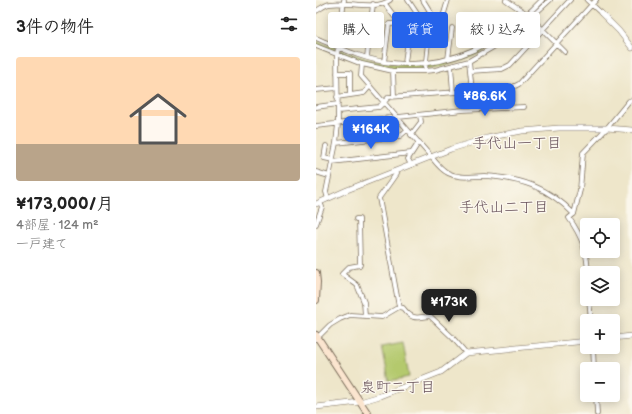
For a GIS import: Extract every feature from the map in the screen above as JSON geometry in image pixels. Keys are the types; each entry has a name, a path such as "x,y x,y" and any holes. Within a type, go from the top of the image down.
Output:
{"main road":[{"path":"316,274 318,282 316,300"},
{"path":"316,337 368,414"}],"street":[{"path":"316,11 329,4 343,1 385,4 390,0"},
{"path":"408,0 416,12"},
{"path":"423,0 430,12"},
{"path":"444,12 448,0"},
{"path":"506,0 523,12"},
{"path":"528,12 542,0"},
{"path":"537,12 550,0"},
{"path":"470,71 502,69 510,65 570,0"},
{"path":"587,0 625,37 632,48"},
{"path":"338,111 379,107 389,97 394,96 511,88 519,84 596,0"},
{"path":"342,12 343,1"},
{"path":"367,57 373,4"},
{"path":"385,4 392,13"},
{"path":"384,62 389,24 392,24"},
{"path":"448,59 452,28"},
{"path":"542,30 565,52"},
{"path":"316,38 328,43"},
{"path":"316,46 362,64 393,71 425,71 451,66 469,61 491,48"},
{"path":"328,199 326,192 333,161 338,122 338,48 384,62 425,64 448,59 478,48"},
{"path":"405,64 407,48"},
{"path":"425,71 427,48"},
{"path":"469,61 472,91"},
{"path":"362,64 361,76 443,170 453,175 468,177 511,178 544,190 562,201 574,214"},
{"path":"451,66 453,92"},
{"path":"393,71 394,96"},
{"path":"337,73 350,72 350,94"},
{"path":"338,97 364,93 370,86"},
{"path":"316,90 338,88"},
{"path":"588,266 585,245 570,218 574,214 580,190 583,153 629,101 632,100"},
{"path":"316,107 338,104"},
{"path":"316,125 397,118 463,110 524,107"},
{"path":"411,135 421,122 420,115"},
{"path":"316,224 322,207 318,203 347,190 469,143 522,131 558,128 606,128 632,130"},
{"path":"336,143 400,136 407,130"},
{"path":"411,165 408,159 418,142"},
{"path":"326,146 324,158 333,161 411,153"},
{"path":"395,171 396,174 379,198 399,307 402,308 408,316 415,318 430,316 466,353"},
{"path":"316,172 329,176"},
{"path":"356,219 360,218 360,265 349,267 342,274 357,285 364,302 365,316"},
{"path":"316,337 340,318 350,315 382,317 399,307"},
{"path":"620,337 632,336"},
{"path":"316,407 360,402 380,396 441,372 466,353 580,342"},
{"path":"596,402 597,414"}],"green space":[{"path":"543,0 549,0 536,12 529,12"},
{"path":"316,41 328,45 328,48 336,48 374,61 419,65 429,65 472,53 482,48 491,48 472,57 454,63 418,69 400,69 381,67 362,62 352,57 350,58 316,45"},
{"path":"403,343 409,377 389,381 382,347"}],"district":[{"name":"手代山一丁目","path":"517,143"},
{"name":"手代山二丁目","path":"504,207"},
{"name":"泉町二丁目","path":"398,387"}]}
